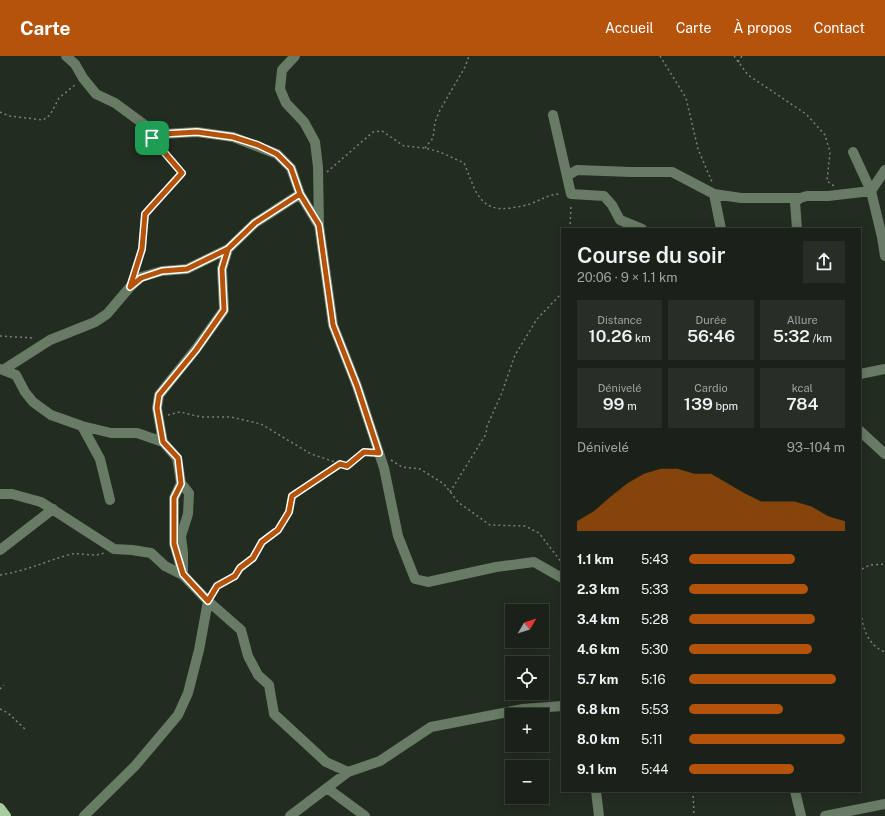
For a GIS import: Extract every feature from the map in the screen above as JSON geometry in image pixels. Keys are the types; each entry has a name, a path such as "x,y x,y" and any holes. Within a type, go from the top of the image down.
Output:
{"main road":[{"path":"0,808 6,816"}],"street":[{"path":"66,56 75,64 83,78 96,94 115,103 149,128 163,134 197,132 233,137 258,145 277,154 291,168 300,194 319,225"},
{"path":"295,56 282,70 280,89 286,103 304,122 315,142 318,167 319,225 333,325 357,386 384,468 398,536 415,579 428,582 496,567 534,562 561,577"},
{"path":"553,115 571,194 604,196 612,205 620,220 640,228"},
{"path":"853,152 871,191 885,256"},
{"path":"567,176 577,170 672,172 714,194 742,198 800,198 807,196 871,191 885,170"},
{"path":"2,370 50,340 95,322 107,314 130,287 141,278 162,271 187,269 228,249 255,223 300,194"},
{"path":"714,194 721,228"},
{"path":"797,228 795,202 800,198"},
{"path":"163,442 157,408 159,395 196,350 224,310 222,269 228,249"},
{"path":"861,374 885,369"},
{"path":"2,370 16,375 25,392 33,402 51,415 82,426 111,432 137,433 163,442 178,458 181,484 174,498 174,544 183,574"},
{"path":"82,426 100,459 110,500"},
{"path":"861,432 885,454"},
{"path":"181,484 189,493 188,514 180,536 183,553 183,574"},
{"path":"0,494 12,494 42,502 114,549 151,553 165,566 183,574 208,601 241,630 248,656 258,675 269,685 274,714 326,762 348,772"},
{"path":"174,520 189,507"},
{"path":"0,550 53,509"},
{"path":"84,816 135,766 178,715 188,693 199,650 208,601"},
{"path":"290,816 348,772 380,761 431,727 523,709 561,706"},
{"path":"327,788 365,816"},
{"path":"596,792 599,816"},
{"path":"795,792 801,816"},
{"path":"825,816 885,804"}],"path":[{"path":"425,148 433,138 435,122 440,110 465,67 469,56"},
{"path":"660,56 686,98 698,149 711,177 714,194"},
{"path":"734,56 748,75 806,114 825,135 830,152 827,180 845,194"},
{"path":"738,62 742,56"},
{"path":"0,112 9,116 43,120 50,115 59,98 83,78"},
{"path":"135,272 142,249 145,214 182,173 152,138 149,128"},
{"path":"318,179 373,132 382,131 404,146 425,148 440,152 464,163 479,199 492,208 528,205 551,194 571,194 570,228"},
{"path":"450,492 486,434 487,426 501,395 515,355 537,319 561,294"},
{"path":"0,336 50,340"},
{"path":"158,417 180,412 200,417 231,417 260,424 311,454 347,466 364,452 379,453 402,468 420,469 444,484 458,502 490,525 524,526 539,533 561,562"},
{"path":"208,601 217,586 235,576 240,568 253,558 262,542 278,530 289,512 292,496 340,464"},
{"path":"861,548 861,561"},
{"path":"0,575 20,572 69,554 82,553 96,556 114,549"},
{"path":"861,569 870,565 885,564"},
{"path":"861,614 862,624 870,639 879,650 885,652"},
{"path":"0,689 4,685"},
{"path":"0,710 8,713 27,731"},
{"path":"692,792 694,816"}],"route":[{"path":"152,138 149,128 163,134 197,132 233,137 258,145 277,154 291,168 300,194 255,223 228,249 222,269 224,310 196,350 159,395 157,408 163,442 178,458 181,484 174,498 174,544 183,574 208,601 212,592 217,586 235,576 240,568 253,558 262,542 278,530 289,512 292,496 340,464 347,466 364,452 379,453 357,386 333,325 329,283 319,225 300,194 255,223 228,249 187,269 162,271 141,278 130,287 142,249 144,216 181,176 182,173 152,138"}]}
